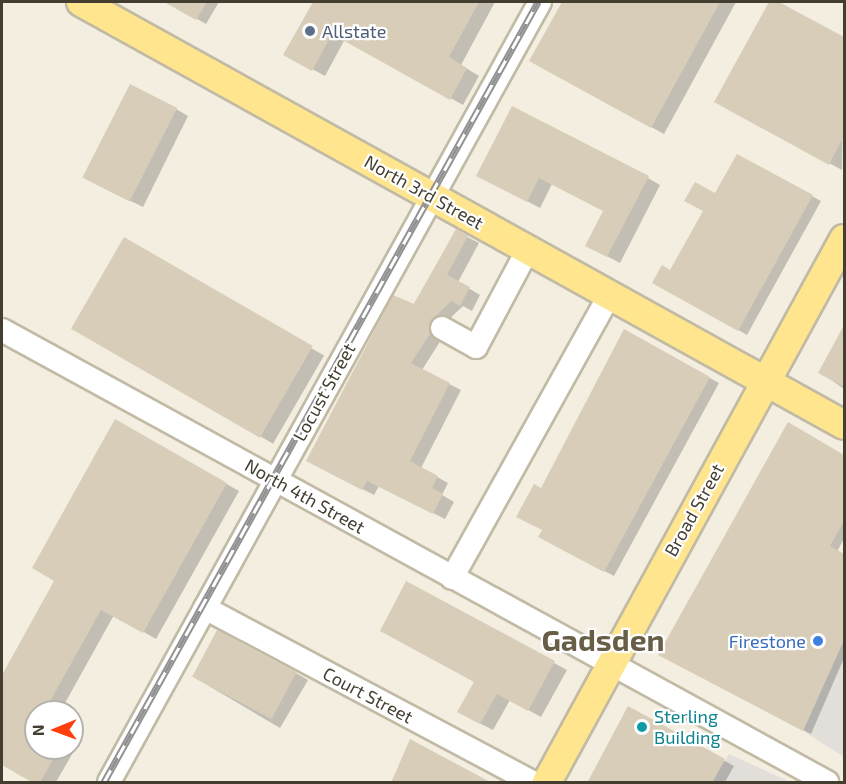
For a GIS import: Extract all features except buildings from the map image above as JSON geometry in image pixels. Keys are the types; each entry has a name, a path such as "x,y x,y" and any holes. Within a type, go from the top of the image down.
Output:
{"main road":[{"name":"North 3rd Street","path":"81,2 844,425"},
{"name":"Broad Street","path":"547,783 608,664 844,239"}],"street":[{"name":"Locust Street","path":"109,783 540,2"},
{"path":"442,328 476,347 528,249"},
{"path":"452,578 610,294"},
{"name":"North 4th Street","path":"2,330 827,783"},
{"name":"Court Street","path":"205,608 532,783"}],"shaded area":[{"path":"844,640 844,757 803,731"},
{"path":"729,754 788,781 712,782"}],"railway":[{"path":"104,782 538,2"}],"place":[{"name":"Allstate","path":"310,31"},
{"name":"Firestone","path":"818,641"},
{"name":"Sterling Building","path":"642,727"}],"district":[{"name":"Gadsden","path":"603,639"}]}
